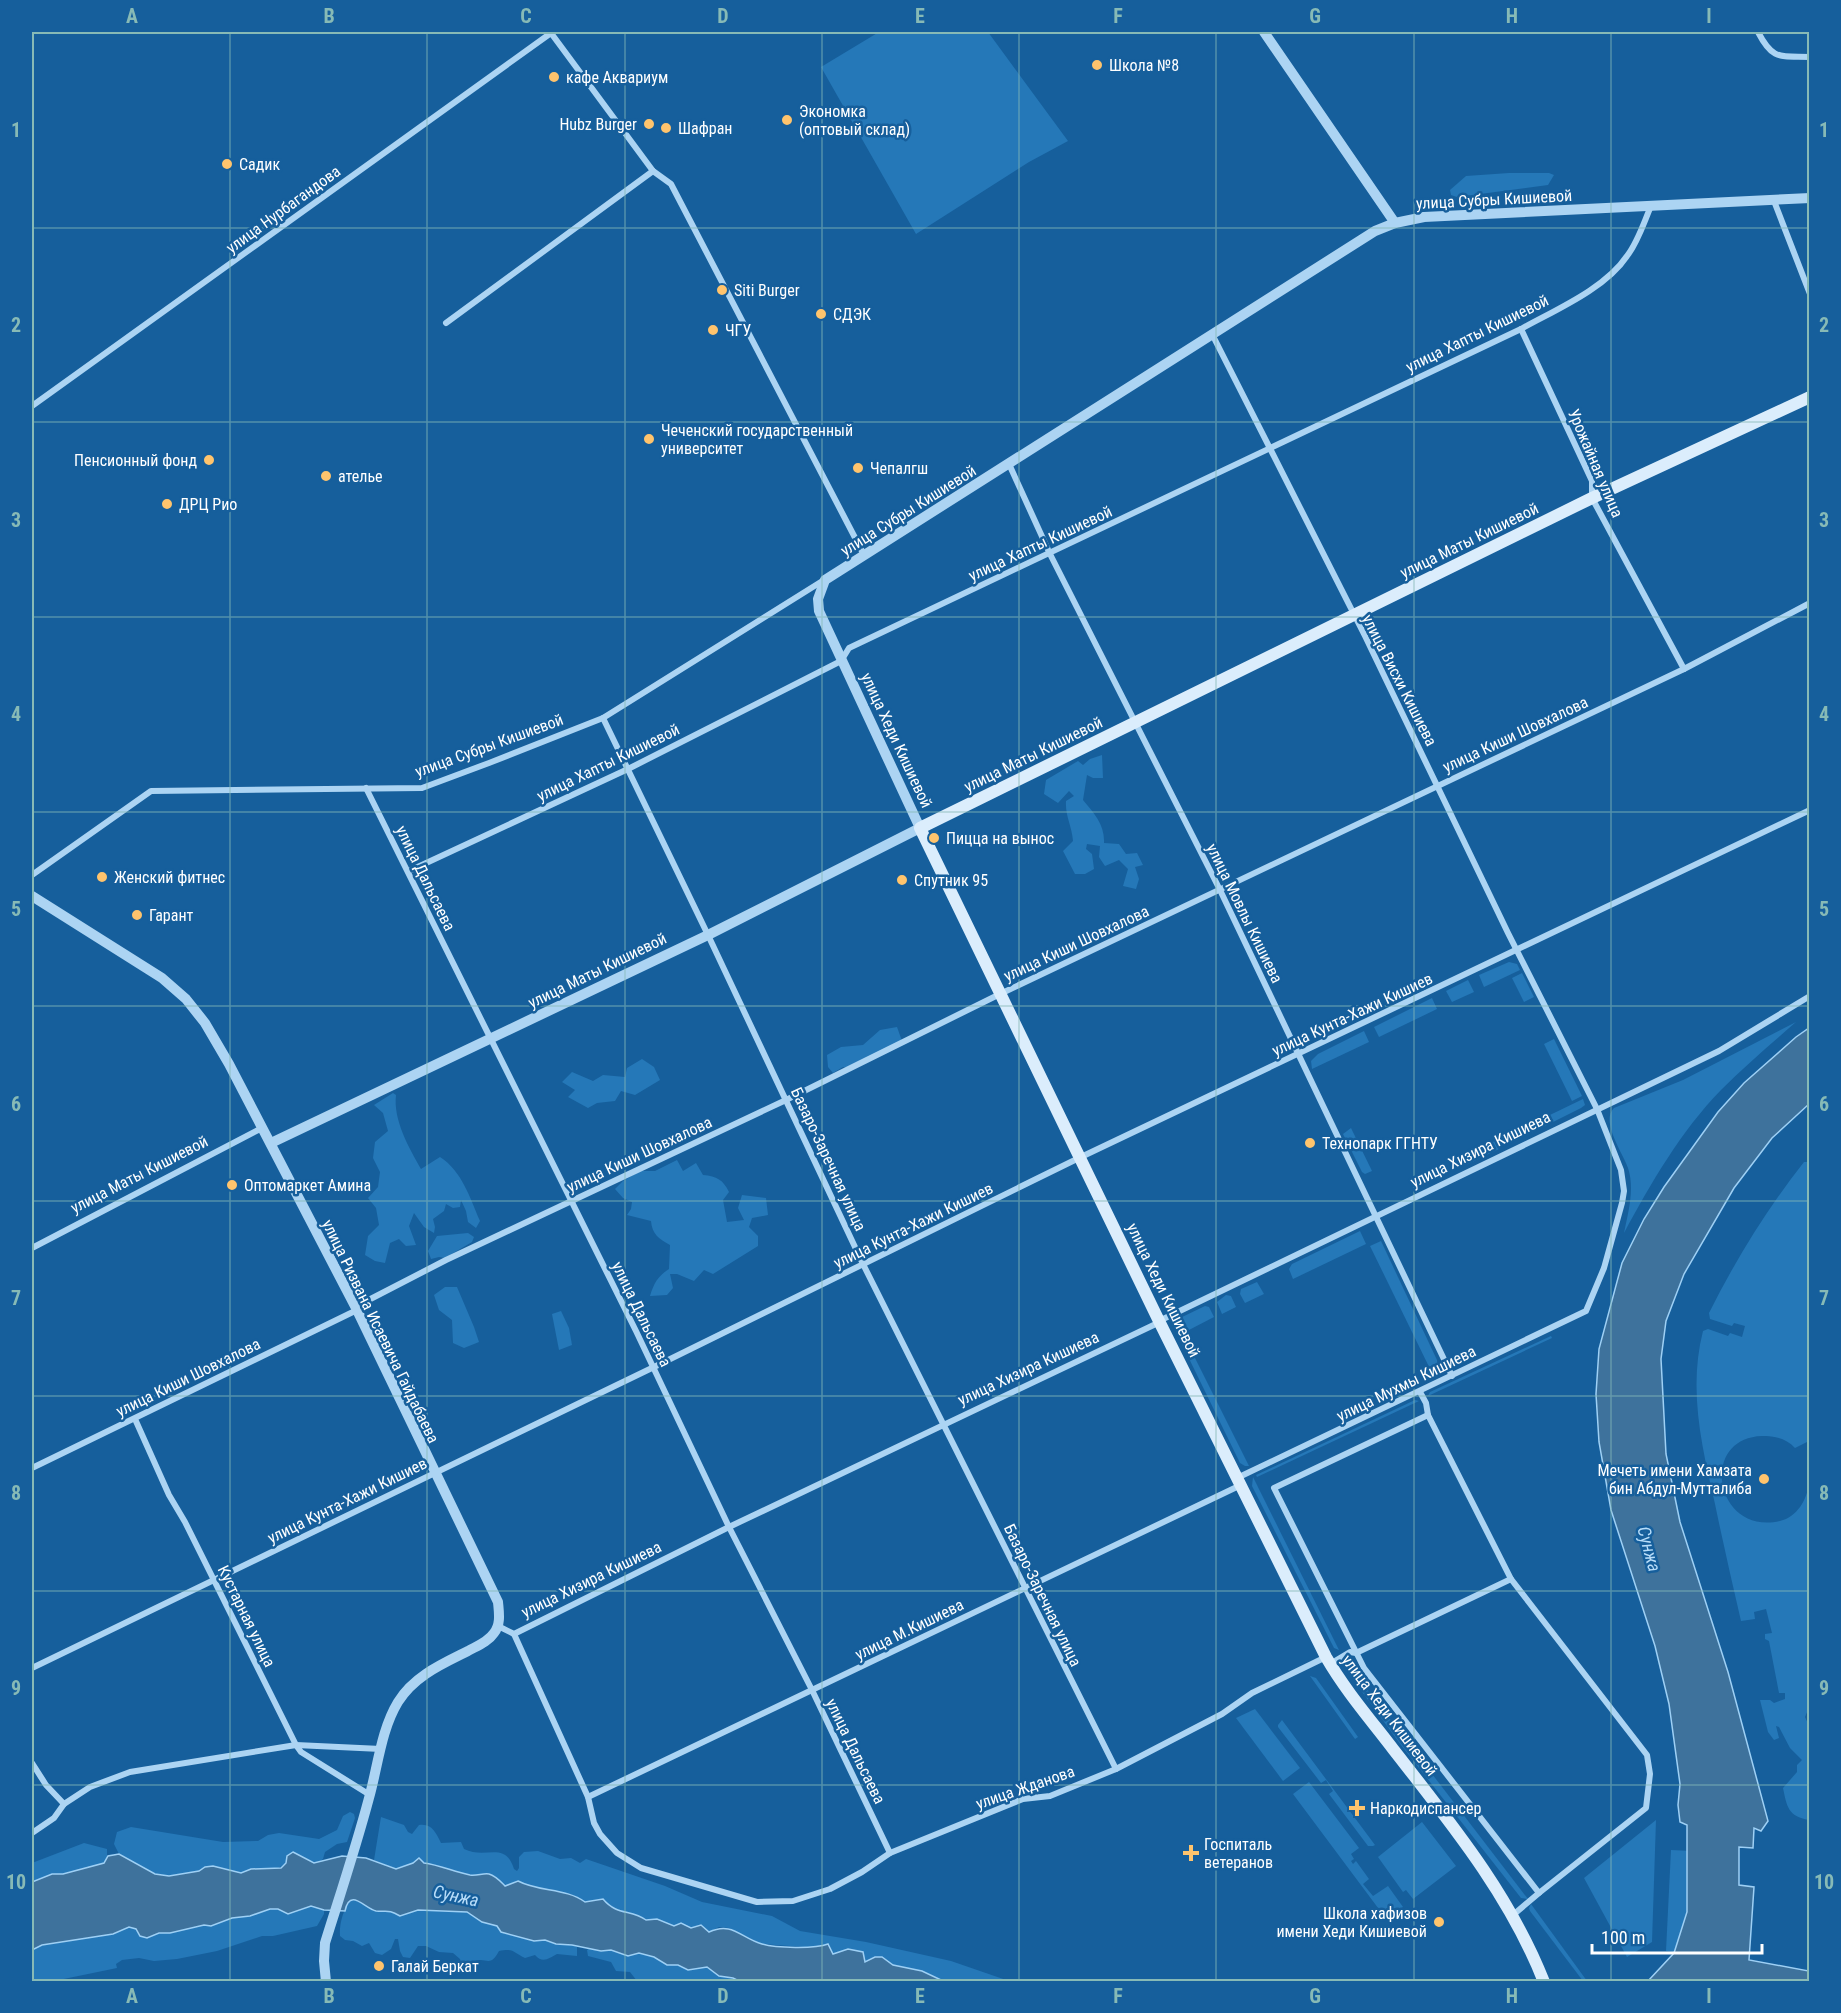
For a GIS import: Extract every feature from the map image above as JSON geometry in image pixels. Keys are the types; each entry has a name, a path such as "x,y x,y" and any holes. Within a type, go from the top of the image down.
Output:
{"main road":[{"name":"улица Маты Кишиевой","path":"920,828 1592,498 1809,397"},
{"name":"улица Хеди Кишиевой","path":"920,828 1328,1661 1356,1702 1481,1864 1513,1915 1533,1953 1544,1982"}],"street":[{"path":"1264,32 1395,223"},
{"path":"1758,32 1767,48 1780,56 1809,57"},
{"name":"улица Нурбагандова","path":"32,406 551,33 653,171"},
{"path":"446,323 653,171 671,184 864,555"},
{"name":"улица Субры Кишиевой","path":"32,875 151,791 422,788 603,718 1375,231 1395,223 1424,217 1809,198"},
{"path":"1774,201 1809,294"},
{"name":"улица Хапты Кишиевой","path":"409,871 628,769 841,661 849,648 1521,329 1592,289 1610,275 1628,256 1651,206"},
{"name":"Урожайная улица","path":"1521,329 1592,481 1592,498 1684,669"},
{"name":"улица Висхи Кишиева","path":"1212,334 1598,1109 1622,1170 1624,1191 1622,1203 1604,1268 1586,1311"},
{"name":"улица Мовлы Кишиева","path":"1009,464 1050,554 1221,890 1452,1376"},
{"name":"улица Хеди Кишиевой","path":"825,580 818,599 819,611 920,828"},
{"name":"улица Киши Шовхалова","path":"32,1468 356,1309 446,1260 786,1100 1000,994 1684,669 1809,603"},
{"name":"Базаро-Заречная улица","path":"603,718 708,934 863,1264 1116,1769"},
{"name":"улица Дальсаева","path":"366,788 409,871 489,1039 572,1200 729,1527 812,1690 890,1853"},
{"name":"улица Кунта-Хажи Кишиев","path":"32,1668 1081,1157 1809,810"},
{"name":"улица Маты Кишиевой","path":"270,1143 708,934 920,828"},
{"name":"улица Ризвана Исаевича Гайдабаева","path":"32,896 162,978 186,999 205,1023 222,1050 356,1309 498,1602 498,1626"},
{"name":"улица Хизира Кишиева","path":"498,1626 514,1634 729,1527 1160,1322 1719,1051 1809,996"},
{"name":"улица Маты Кишиевой","path":"32,1248 262,1128"},
{"name":"улица Мухмы Кишиева","path":"1239,1482 1586,1311"},
{"path":"1420,1392 1426,1403 1428,1415 1511,1579 1647,1755 1650,1774 1646,1808 1513,1915"},
{"path":"1428,1415 1274,1488 1364,1668 1539,1893"},
{"name":"Кустарная улица","path":"135,1419 169,1495 185,1522 296,1745 301,1752 370,1795"},
{"name":"улица М.Кишиева","path":"588,1797 1239,1482"},
{"name":"улица Жданова","path":"588,1797 594,1823 600,1834 617,1852 641,1868 757,1902 793,1901 830,1889 862,1872 890,1853 1023,1799 1050,1796 1116,1769 1222,1714 1252,1693 1350,1652 1356,1653 1511,1579"},
{"path":"326,1982 325,1943 365,1815 392,1714 413,1683 433,1668 483,1643 493,1636 498,1626"},
{"path":"514,1634 588,1797"},
{"path":"32,1833 54,1818 64,1804 90,1787 130,1772 296,1745 381,1749"},
{"path":"32,1763 46,1785 64,1804"}],"shaded area":[{"path":"879,32 988,32 1068,141 1029,162 916,234 821,67"},
{"path":"1509,173 1554,175 1548,185 1457,197 1451,195 1450,190 1466,176"},
{"path":"1102,755 1103,778 1093,778 1087,775 1083,800 1101,825 1104,843 1119,844 1126,854 1137,853 1143,865 1135,867 1139,879 1136,889 1123,886 1128,869 1119,860 1105,866 1099,857 1100,846 1087,844 1086,849 1092,854 1094,869 1085,874 1075,874 1063,851 1073,841 1066,801 1074,796 1069,791 1058,803 1044,794 1046,780 1078,761 1083,765 1090,759"},
{"path":"1509,962 1517,964 1520,970 1484,987 1479,975"},
{"path":"1522,973 1534,997 1524,1002 1512,978"},
{"path":"1468,980 1474,992 1452,1002 1446,991"},
{"path":"1432,998 1437,1009 1379,1037 1374,1027"},
{"path":"1796,1022 1730,1081 1706,1106 1656,1177 1624,1233 1631,1184 1628,1168 1611,1129 1610,1114 1614,1108 1683,1080"},
{"path":"897,1027 902,1041 848,1068 843,1067 833,1073 828,1067 827,1055 841,1047 863,1045 880,1030"},
{"path":"1364,1031 1369,1042 1312,1069 1311,1061 1318,1054"},
{"path":"1554,1039 1582,1096 1572,1101 1544,1044"},
{"path":"642,1059 654,1067 660,1080 635,1095 621,1091 615,1101 597,1103 588,1108 568,1097 575,1090 562,1082 572,1072 593,1081 603,1075 625,1077 627,1068"},
{"path":"393,1093 396,1095 399,1124 421,1169 440,1157 448,1163 460,1177 480,1221 476,1228 468,1222 461,1200 460,1207 453,1208 446,1204 444,1211 433,1219 434,1233 424,1227 414,1213 409,1226 416,1245 406,1246 399,1239 390,1243 385,1263 375,1261 365,1255 368,1236 379,1225 376,1208 368,1198 378,1187 380,1172 373,1158 375,1142 388,1131 383,1113 374,1105"},
{"path":"1583,1099 1585,1105 1581,1108 1527,1135 1523,1128"},
{"path":"1351,1128 1372,1171 1365,1174 1343,1134"},
{"path":"1495,1141 1499,1149 1466,1165 1462,1157"},
{"path":"677,1160 683,1171 696,1163 703,1175 719,1179 724,1184 729,1192 723,1200 727,1222 744,1220 738,1208 742,1195 766,1198 768,1215 752,1218 749,1227 758,1236 758,1246 713,1274 704,1270 694,1281 677,1274 670,1274 673,1288 667,1295 650,1296 657,1280 669,1269 670,1245 657,1236 651,1221 627,1215 632,1202 623,1198 615,1189 623,1181 640,1171 655,1171"},
{"path":"1804,1162 1809,1162 1809,1441 1795,1448 1780,1438 1771,1436 1742,1441 1729,1452 1722,1468 1723,1485 1729,1501 1741,1514 1758,1522 1780,1521 1791,1516 1806,1496 1809,1483 1810,1705 1805,1717 1810,1728 1809,1820 1793,1813 1786,1800 1783,1788 1797,1772 1797,1765 1802,1760 1790,1748 1779,1727 1776,1726 1779,1738 1774,1740 1768,1732 1760,1700 1770,1700 1774,1703 1785,1699 1785,1693 1779,1693 1769,1641 1765,1639 1765,1634 1772,1633 1766,1609 1754,1612 1755,1619 1741,1621 1706,1461 1698,1418 1697,1397 1699,1353 1703,1331 1708,1329 1728,1336 1730,1333 1742,1337 1745,1326 1734,1323 1732,1326 1710,1319 1709,1313 1753,1235"},
{"path":"1360,1231 1366,1244 1293,1279 1289,1269 1292,1264"},
{"path":"468,1233 474,1237 472,1242 445,1258 431,1259 428,1251 437,1236"},
{"path":"1381,1241 1437,1360 1438,1371 1434,1377 1370,1246"},
{"path":"1257,1282 1264,1294 1245,1303 1240,1294 1241,1289"},
{"path":"445,1287 457,1287 479,1342 464,1348 453,1343 452,1320 439,1310 434,1295"},
{"path":"1226,1295 1231,1296 1236,1307 1222,1314 1217,1302"},
{"path":"1205,1306 1209,1307 1214,1317 1187,1331 1180,1318"},
{"path":"561,1311 569,1328 572,1345 559,1350 552,1314"},
{"path":"1177,1322 1249,1466 1240,1463 1177,1334"},
{"path":"1551,1336 1552,1338 1428,1396 1430,1392"},
{"path":"1415,1400 1419,1401 1257,1477 1256,1475"},
{"path":"1253,1477 1339,1650 1334,1648 1252,1486"},
{"path":"1350,1667 1528,1899 1521,1898 1401,1745 1349,1674"},
{"path":"1310,1676 1316,1678 1358,1737 1355,1739"},
{"path":"1255,1709 1300,1768 1283,1781 1236,1718"},
{"path":"1282,1720 1375,1845 1368,1846 1329,1794 1333,1791 1326,1780 1321,1783 1278,1727"},
{"path":"1309,1782 1359,1848 1351,1854 1354,1859 1351,1861 1353,1864 1356,1861 1369,1879 1363,1884 1373,1896 1388,1886 1403,1907 1387,1920 1293,1794"},
{"path":"350,1812 355,1818 347,1842 337,1844 325,1852 323,1859 318,1863 304,1859 286,1863 277,1869 251,1869 241,1873 205,1867 199,1871 169,1876 155,1874 119,1854 114,1844 117,1832 131,1827 223,1842 258,1841 268,1835 279,1833 319,1839 337,1830 343,1816"},
{"path":"381,1817 404,1825 412,1834 419,1825 427,1826 433,1830 441,1843 461,1842 464,1849 472,1852 500,1853 510,1860 517,1871 519,1857 524,1852 538,1851 560,1859 571,1858 580,1863 586,1859 665,1886 702,1902 772,1916 800,1931 866,1942 951,1961 1009,1981 941,1980 922,1971 893,1965 882,1957 865,1962 848,1949 832,1954 818,1948 761,1944 729,1928 719,1927 709,1932 681,1923 674,1926 657,1919 646,1920 635,1914 619,1910 603,1899 585,1902 569,1894 518,1881 505,1886 490,1874 471,1875 421,1863 412,1863 396,1869 374,1860"},
{"path":"1656,1820 1652,1942 1627,1957 1584,1878"},
{"path":"1422,1822 1456,1866 1413,1899 1406,1890 1403,1892 1378,1857"},
{"path":"84,1843 107,1849 105,1863 55,1874 32,1882 32,1863"},
{"path":"1671,1850 1735,1853 1735,1961 1666,1951"},
{"path":"351,1900 358,1901 375,1911 389,1911 400,1916 418,1910 467,1912 482,1922 497,1926 505,1934 577,1947 577,1956 557,1954 543,1960 535,1955 525,1958 504,1950 499,1951 491,1961 479,1960 466,1967 462,1966 460,1959 453,1953 439,1952 426,1946 418,1946 410,1958 403,1957 398,1939 395,1939 391,1949 382,1955 375,1953 369,1943 362,1946 340,1936 342,1917"},
{"path":"1531,1904 1587,1981 1583,1981 1530,1911"},
{"path":"311,1906 324,1910 317,1926 273,1936 262,1936 217,1951 177,1959 122,1960 116,1964 117,1968 54,1981 32,1979 32,1950 39,1946 113,1934 129,1927 133,1927 147,1938 159,1933 170,1933 204,1925 211,1926 232,1918 250,1916 270,1909 278,1909 288,1914"},
{"path":"590,1948 632,1955 639,1953 654,1957 667,1965 678,1965 688,1970 707,1967 711,1968 715,1974 739,1981 637,1981 630,1972 616,1971 611,1962 588,1956 587,1950"}],"water":[{"name":"Сунжа","path":"1809,1028 1809,1104 1772,1138 1734,1188 1684,1274 1666,1321 1661,1359 1666,1454 1680,1522 1728,1672 1768,1821 1761,1831 1754,1828 1753,1848 1739,1847 1739,1885 1754,1887 1749,1960 1809,1971 1809,1981 1648,1981 1674,1953 1687,1912 1687,1825 1680,1822 1678,1805 1680,1784 1669,1704 1655,1646 1611,1510 1599,1442 1596,1394 1599,1349 1622,1263 1644,1219 1664,1187 1718,1112 1744,1083"},
{"name":"Сунжа","path":"293,1852 314,1863 342,1856 366,1858 396,1869 413,1863 419,1858 424,1863 464,1874 489,1874 505,1886 518,1881 569,1894 585,1902 603,1899 614,1908 646,1920 657,1919 674,1926 681,1923 691,1928 701,1925 709,1932 724,1928 730,1929 768,1945 805,1947 828,1944 833,1954 848,1949 863,1952 865,1962 875,1957 882,1957 893,1965 922,1971 941,1980 953,1981 739,1981 719,1976 707,1967 688,1970 678,1965 667,1965 654,1957 639,1953 628,1956 611,1950 601,1951 556,1944 545,1940 534,1941 501,1932 497,1926 482,1922 467,1912 418,1910 400,1916 390,1912 376,1911 354,1900 347,1904 345,1911 324,1910 311,1906 288,1914 278,1909 270,1909 250,1916 232,1918 211,1926 204,1925 170,1933 159,1933 147,1938 140,1936 136,1929 129,1927 113,1934 42,1945 32,1950 32,1882 52,1874 63,1874 104,1863 108,1856 119,1854 155,1874 169,1876 213,1866 241,1873 251,1869 281,1868 286,1863 287,1856"}],"place":[{"name":"Школа №8","path":"1097,65"},
{"name":"кафе Аквариум","path":"554,77"},
{"name":"Экономка (оптовый склад)","path":"787,120"},
{"name":"Hubz Burger","path":"649,124"},
{"name":"Шафран","path":"666,128"},
{"name":"Садик","path":"227,164"},
{"name":"Siti Burger","path":"722,290"},
{"name":"СДЭК","path":"821,314"},
{"name":"ЧГУ","path":"713,330"},
{"name":"Чеченский государственный университет","path":"649,439"},
{"name":"Пенсионный фонд","path":"209,460"},
{"name":"Чепалгш","path":"858,468"},
{"name":"ателье","path":"326,476"},
{"name":"ДРЦ Рио","path":"167,504"},
{"name":"Пицца на вынос","path":"934,838"},
{"name":"Женский фитнес","path":"102,877"},
{"name":"Спутник 95","path":"902,880"},
{"name":"Гарант","path":"137,915"},
{"name":"Технопарк ГГНТУ","path":"1310,1143"},
{"name":"Оптомаркет Амина","path":"232,1185"},
{"name":"Мечеть имени Хамзата бин Абдул-Мутталиба","path":"1764,1479"},
{"name":"Наркодиспансер","path":"1357,1808"},
{"name":"Госпиталь ветеранов","path":"1191,1853"},
{"name":"Школа хафизов имени Хеди Кишиевой","path":"1439,1922"},
{"name":"Галай Беркат","path":"379,1966"}]}
